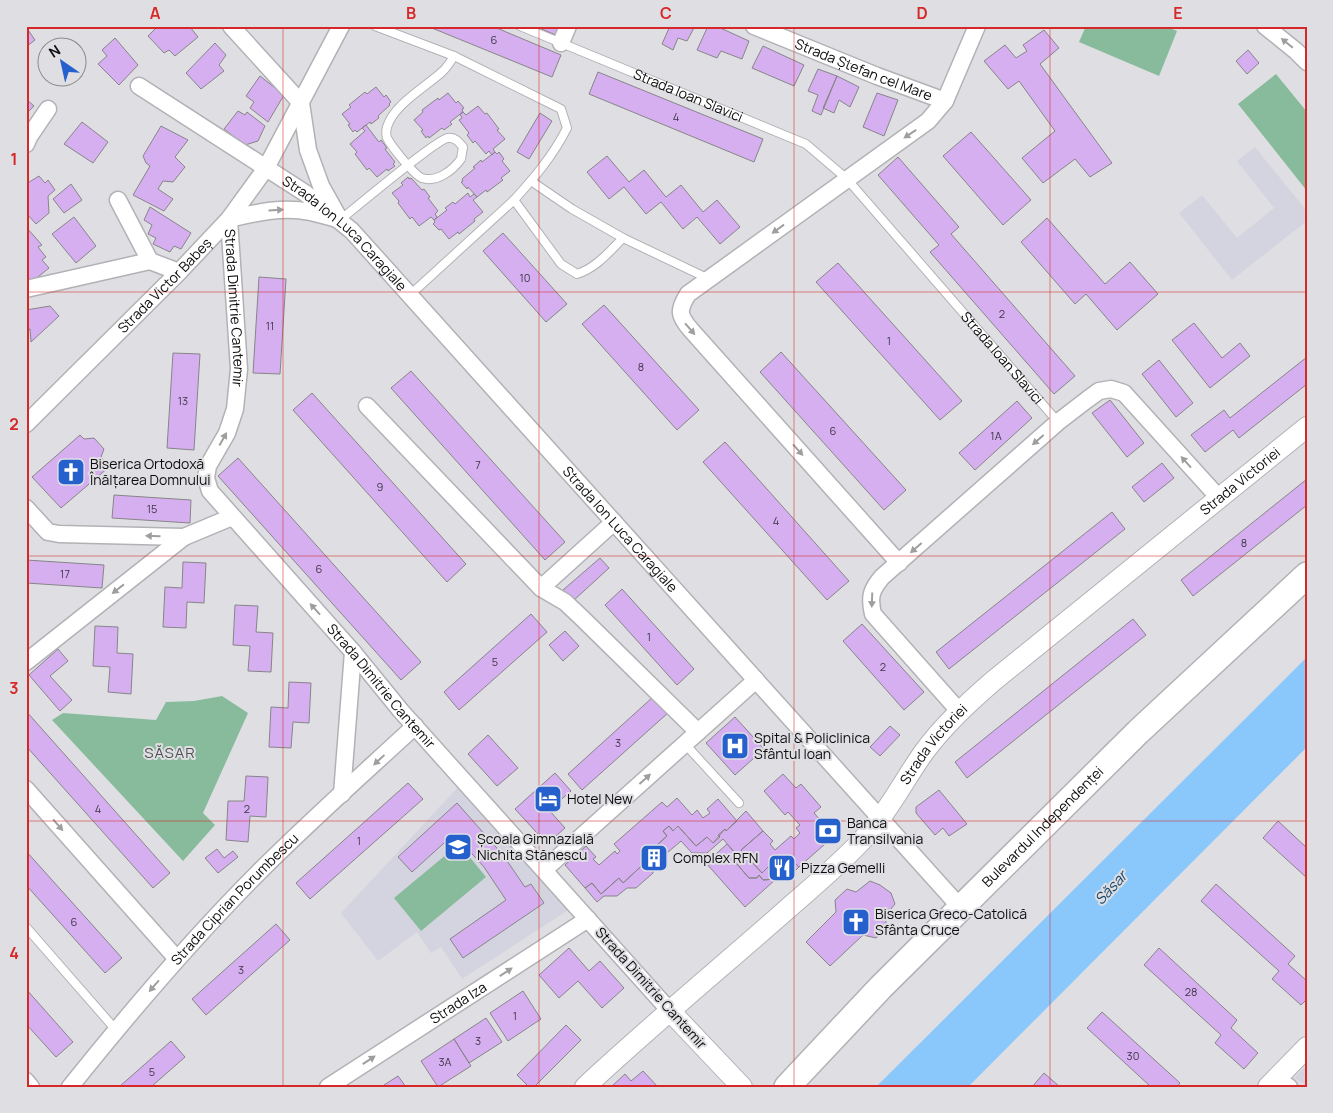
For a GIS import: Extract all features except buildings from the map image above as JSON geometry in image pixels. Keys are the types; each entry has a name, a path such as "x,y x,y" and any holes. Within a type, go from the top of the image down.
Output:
{"main road":[{"name":"Bulevardul Independenței","path":"787,1087 881,987 1144,725 1307,575"}],"street":[{"path":"231,26 301,103 308,150 321,186 340,220"},
{"name":"Strada Victor Babeș","path":"26,424 179,272 229,219 266,168 341,26"},
{"path":"561,43 568,26"},
{"name":"Strada Ștefan cel Mare","path":"754,26 877,76 946,101"},
{"path":"899,563 682,320 680,312 688,294 928,121 946,101 977,26"},
{"path":"1265,26 1307,62"},
{"name":"Strada Ion Luca Caragiale","path":"139,86 305,193 340,220 410,295 960,907"},
{"path":"26,144 28,137 48,109"},
{"path":"118,200 150,262"},
{"path":"229,219 261,212 285,210 309,212 340,220"},
{"name":"Strada Dimitrie Cantemir","path":"229,219 239,369 235,409 227,433 208,466 206,478 210,491 354,652 414,726 670,1011 742,1087"},
{"path":"26,289 150,262 179,272"},
{"path":"959,711 873,614 870,600 874,586 1058,422 1099,391 1111,389 1124,393 1219,498"},
{"path":"367,406 541,588 565,602 698,732"},
{"name":"Strada Victoriei","path":"585,1087 630,1045 840,862 866,836 923,754 945,725 959,711 992,682 1307,427"},
{"path":"26,508 48,532 184,537"},
{"path":"26,662 184,537 232,517"},
{"path":"541,588 614,522"},
{"path":"342,794 354,652"},
{"path":"544,870 756,680"},
{"name":"Strada Ciprian Porumbescu","path":"70,1087 177,959 260,871 414,726"},
{"path":"26,789 177,959"},
{"name":"Strada Iza","path":"328,1087 588,919"},
{"path":"1278,1084 1307,1047"},
{"path":"26,1081 31,1087"}],"lane":[{"path":"375,26 454,56 561,109 567,128 560,143 514,200 410,295"},
{"name":"Strada Ioan Slavici","path":"520,26 806,144 847,179 1058,422"},
{"path":"340,220 409,165 444,138 456,139 463,147 463,156 459,162 440,177 434,179 422,178 416,174 409,165 386,137 389,121 406,100 444,70 454,56"},
{"path":"531,181 572,209 623,238 710,279"},
{"path":"514,200 561,264 576,274 586,271 603,258 623,238"},
{"path":"685,744 739,803"},
{"path":"26,927 116,1030"}],"shaded area":[{"path":"1255,147 1307,211 1307,221 1232,280 1179,213 1202,195 1237,238 1274,208 1237,161"},
{"name":"Școala Gimnazială Nichita Stănescu","path":"459,786 570,909 462,979 441,947 431,953 417,932 378,961 341,913"},
{"path":"1307,1065 1307,1086 1294,1078"}],"green space":[{"path":"1086,26 1165,26 1177,31 1159,76 1079,42"},
{"path":"1276,74 1307,112 1307,191 1238,104"},
{"path":"222,696 248,713 203,813 215,825 183,861 52,720 63,713 156,720 166,702 194,701"},
{"path":"459,844 486,877 421,931 394,898"}],"water":[{"name":"Săsar","path":"1307,657 1307,747 968,1087 876,1087"}],"place":[{"name":"Biserica Ortodoxă Înălțarea Domnului","path":"71,472"},
{"name":"Spital & Policlinica Sfântul Ioan","path":"735,746"},
{"name":"Hotel New","path":"548,799"},
{"name":"Banca Transilvania","path":"828,831"},
{"name":"Școala Gimnazială Nichita Stănescu","path":"458,847"},
{"name":"Complex RFN","path":"654,858"},
{"name":"Pizza Gemelli","path":"782,868"},
{"name":"Biserica Greco-Catolică Sfânta Cruce","path":"856,922"}],"district":[{"name":"SĂSAR","path":"170,753"}]}
